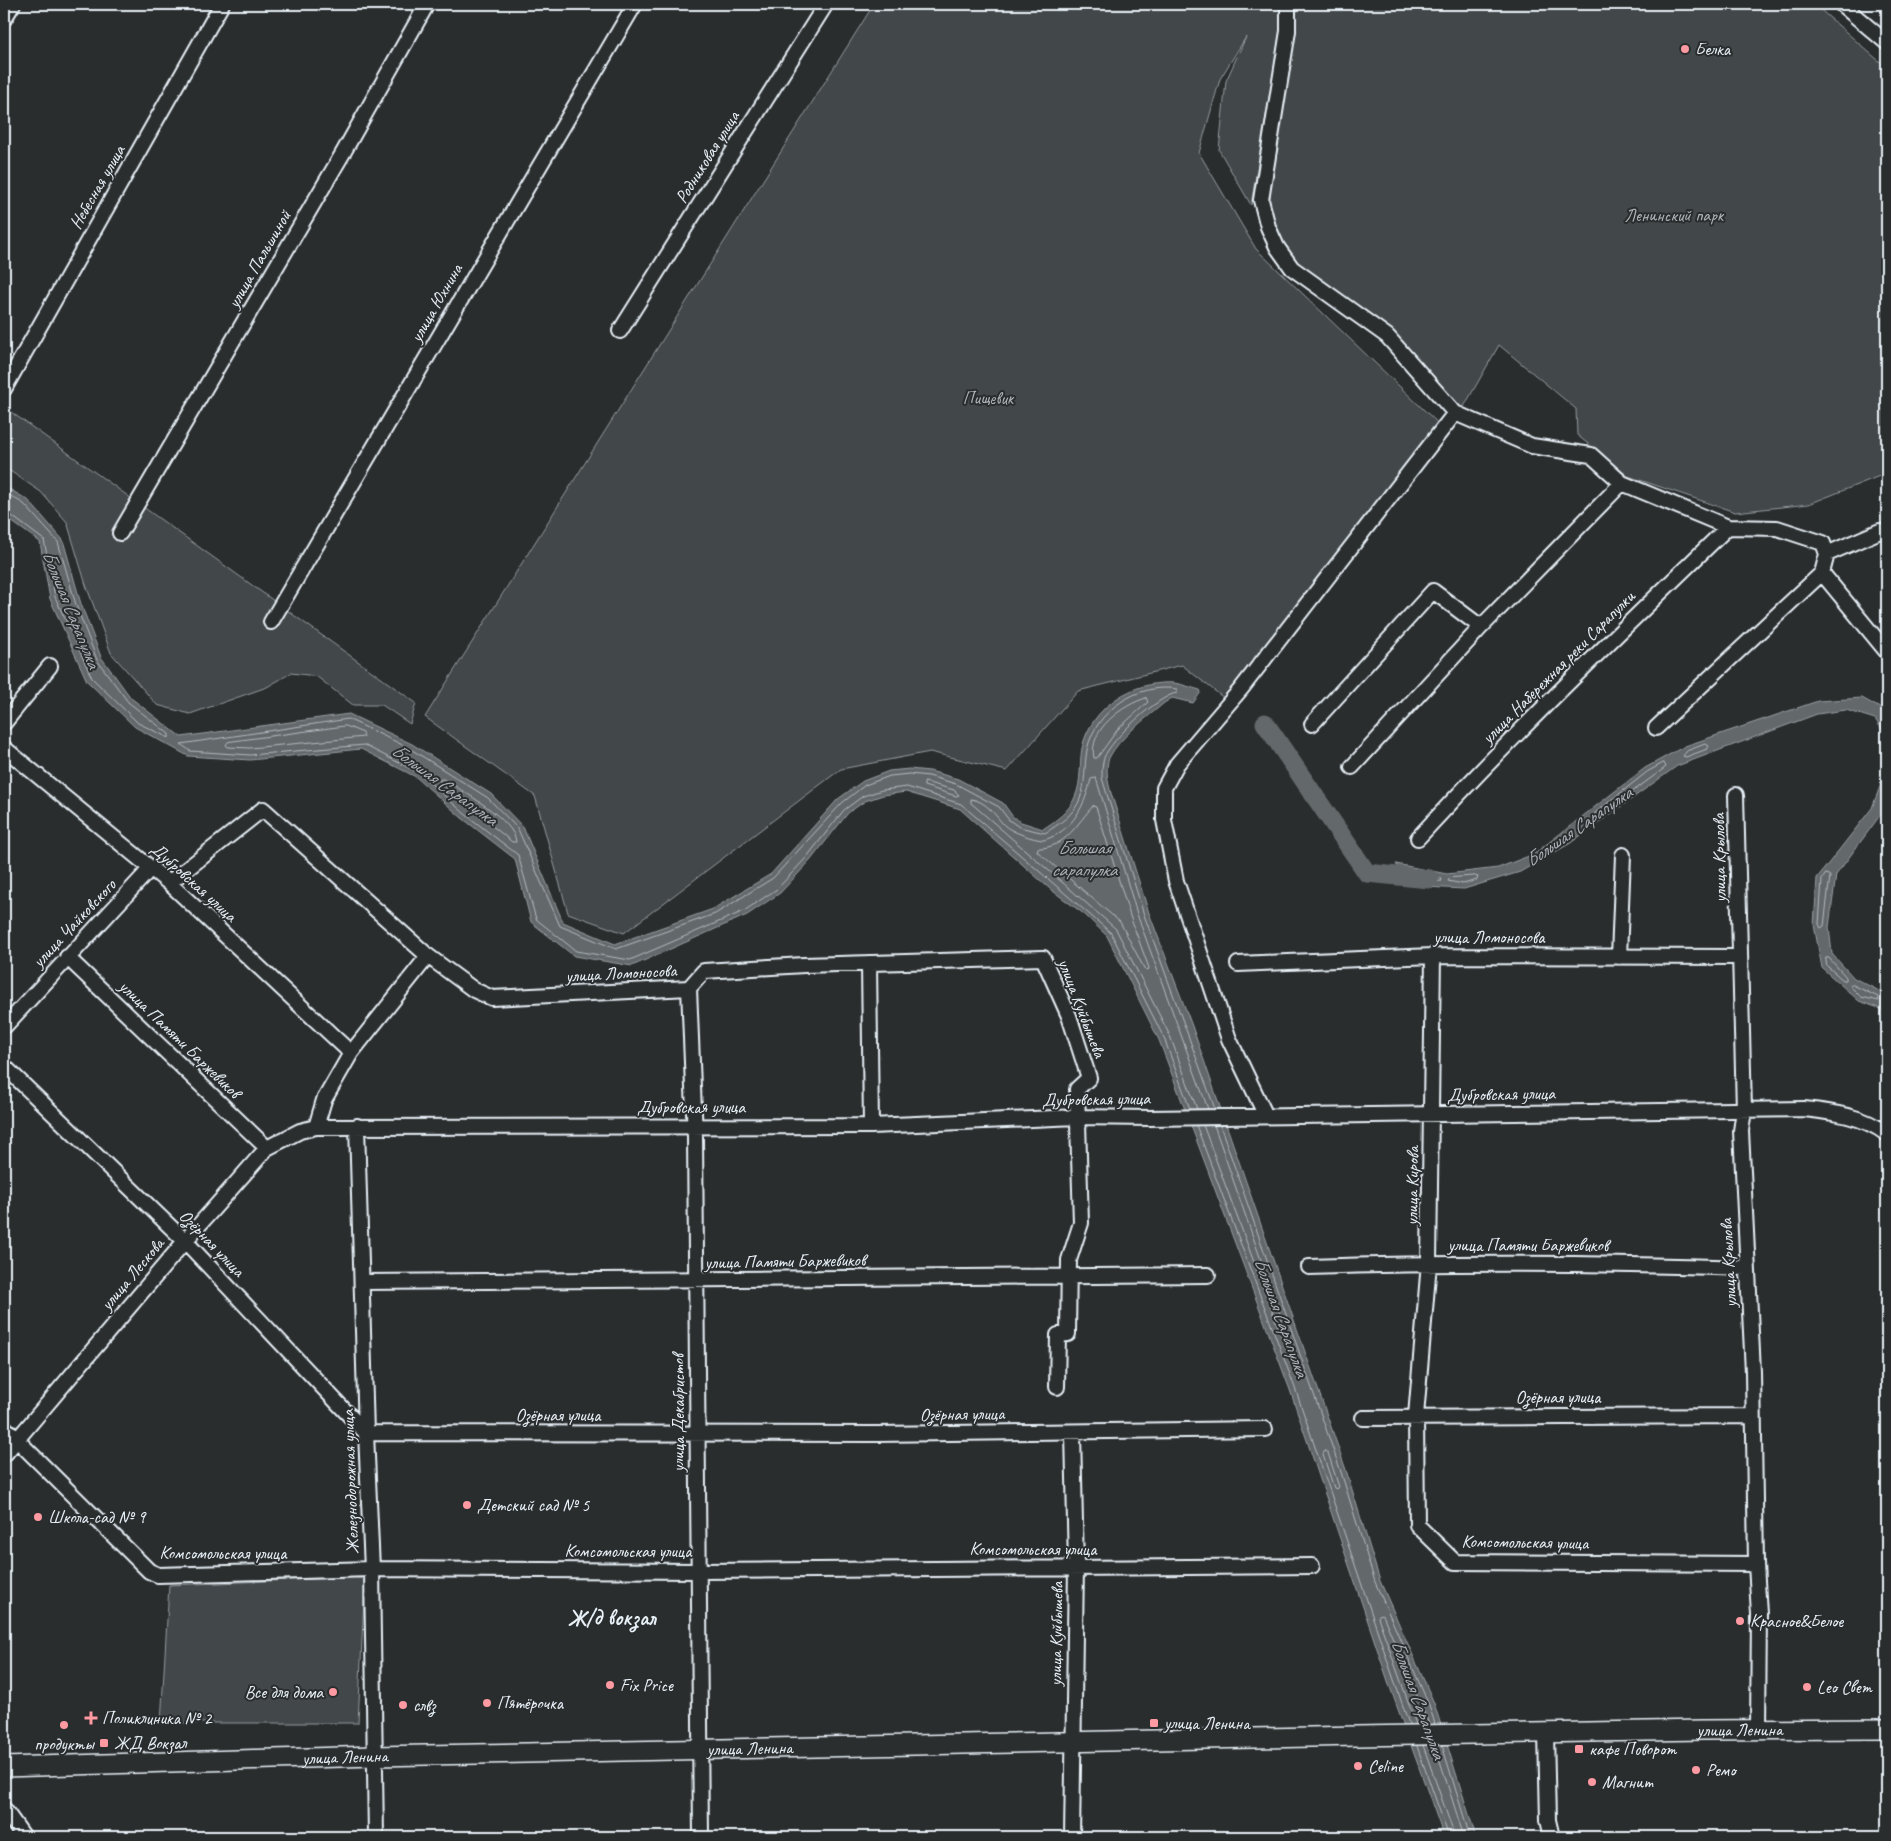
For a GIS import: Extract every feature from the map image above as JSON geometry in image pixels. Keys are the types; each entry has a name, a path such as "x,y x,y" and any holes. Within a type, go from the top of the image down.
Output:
{"main road":[{"name":"улица Ленина","path":"4,1767 375,1756 701,1752 1357,1736 1887,1729"}],"street":[{"path":"4,19 13,4"},
{"name":"Небесная улица","path":"4,389 222,4"},
{"name":"улица Пальшиной","path":"120,533 338,161 427,4"},
{"name":"улица Юхнина","path":"270,622 635,4"},
{"name":"Родниковая улица","path":"620,331 826,4"},
{"path":"1288,4 1288,31 1261,200 1268,227 1277,247 1292,268 1387,336 1455,413 1532,446 1591,455 1622,483 1728,527 1777,528 1823,543 1827,554 1822,574 1656,728"},
{"path":"1842,4 1887,43"},
{"path":"1259,1116 1229,1039 1176,881 1164,820 1164,788 1177,764 1241,689 1455,413"},
{"path":"1352,767 1481,628 1622,483"},
{"name":"улица Набережная реки Сарапулки","path":"1418,838 1461,790 1728,527"},
{"path":"1827,554 1885,530"},
{"path":"1822,574 1887,652"},
{"path":"1312,724 1433,591 1481,628"},
{"path":"4,723 50,666"},
{"name":"Дубровская улица","path":"4,748 152,868 351,1054"},
{"name":"улица Крылова","path":"1736,795 1744,1110 1741,1131 1753,1372 1756,1564 1760,1614 1758,1730"},
{"name":"улица Ломоносова","path":"169,883 263,809 428,956 474,990 492,998 689,988 704,970 1043,958"},
{"path":"1619,957 1623,855"},
{"name":"улица Чайковского","path":"4,1027 67,957 152,868"},
{"path":"316,1127 324,1100 351,1054 428,956"},
{"name":"улица Ломоносова","path":"1238,964 1433,956 1740,957"},
{"name":"улица Кирова","path":"1416,1416 1429,1263 1433,956"},
{"name":"улица Памяти Баржевиков","path":"67,957 267,1148"},
{"name":"улица Куйбышева","path":"1043,958 1069,1016 1089,1078 1077,1090 1080,1223 1069,1260 1068,1334 1058,1335 1057,1387"},
{"path":"869,963 871,1126"},
{"name":"улица Декабристов","path":"689,988 695,1126 701,1837"},
{"name":"Озёрная улица","path":"4,1066 185,1241 366,1433 697,1434 1265,1429"},
{"name":"Дубровская улица","path":"300,1131 316,1127 357,1126 871,1126 1077,1117 1149,1118 1804,1109 1838,1112 1880,1129 1887,1134"},
{"name":"Железнодорожная улица","path":"357,1126 372,1569 376,1837"},
{"name":"улица Лескова","path":"4,1455 185,1241 267,1148 300,1131"},
{"name":"улица Памяти Баржевиков","path":"1309,1267 1429,1263 1593,1263 1747,1268"},
{"name":"улица Памяти Баржевиков","path":"363,1282 1208,1275"},
{"name":"Озёрная улица","path":"1363,1418 1416,1416 1753,1416"},
{"name":"Комсомольская улица","path":"1416,1416 1417,1525 1455,1562 1756,1564"},
{"name":"Комсомольская улица","path":"4,1427 149,1571 158,1575 372,1569 698,1571 1312,1566"},
{"name":"улица Куйбышева","path":"1072,1837 1076,1567 1073,1432"},
{"path":"1546,1734 1548,1820 1552,1837"},
{"path":"4,1809 24,1837"}],"green space":[{"name":"Пищевик","path":"874,4 1280,4 1282,20 1251,205 1219,150 1226,81 1246,37 1220,79 1199,153 1256,249 1445,430 1225,699 1182,665 1078,691 1007,771 930,752 841,769 624,933 568,913 535,796 425,717"},
{"name":"Ленинский парк","path":"1298,4 1814,4 1887,68 1887,473 1809,504 1735,512 1628,476 1577,435 1576,409 1499,345 1461,412 1400,345 1296,271 1264,203"},
{"path":"4,407 416,703 410,724 382,705 353,705 316,676 291,673 267,687 190,714 157,705 111,653 86,585 67,522 41,492 10,471 4,470"},
{"path":"365,1577 358,1723 161,1723 169,1585"}],"water":[{"name":"Большая сарапулка","path":"4,486 28,500 63,540 81,604 101,657 131,698 181,737 349,714 412,744 491,794 523,827 563,922 615,944 713,909 771,874 838,799 863,781 889,771 909,769 930,771 958,779 1003,803 1013,817 1021,822 1043,829 1061,816 1072,802 1079,785 1082,748 1087,733 1094,720 1104,709 1129,691 1159,683 1174,683 1200,690 1201,692 1193,703 1172,698 1164,703 1120,742 1108,762 1107,776 1110,789 1149,913 1192,1026 1346,1470 1380,1581 1434,1703 1476,1837 1444,1837 1390,1687 1290,1390 1159,1040 1107,936 1084,914 1050,889 960,809 906,792 883,795 865,801 848,813 810,861 780,893 747,915 632,966 574,956 531,922 515,859 462,818 416,777 361,749 250,760 188,756 135,727 87,681 50,599 40,542 4,516"},
{"path":"1862,698 1887,712 1887,737 1875,719 1846,710 1817,714 1677,766 1569,844 1520,872 1464,889 1424,887 1403,876 1396,864 1447,874 1498,868 1534,854 1645,768 1685,746 1818,701"},
{"path":"1887,768 1887,806 1836,875 1829,927 1832,954 1854,978 1887,995 1887,1011 1859,1001 1822,968 1814,925 1817,878 1872,808"}],"waterway":[{"name":"Большая Сарапулка","path":"1265,723 1367,873 1429,879"}],"place":[{"name":"Белка","path":"1685,49"},
{"name":"Детский сад № 5","path":"467,1505"},
{"name":"Школа-сад № 9","path":"38,1517"},
{"name":"Красное&Белое","path":"1740,1621"},
{"name":"Fix Price","path":"610,1685"},
{"name":"Leo Свет","path":"1807,1687"},
{"name":"Все для дома","path":"333,1692"},
{"name":"Пятёрочка","path":"487,1703"},
{"name":"слвз","path":"403,1705"},
{"name":"Поликлиника № 2","path":"91,1718"},
{"name":"улица Ленина","path":"1154,1723"},
{"name":"продукты","path":"64,1725"},
{"name":"ЖД Вокзал","path":"104,1743"},
{"name":"кафе Поворот","path":"1579,1749"},
{"name":"Celine","path":"1358,1766"},
{"name":"Ремо","path":"1696,1770"},
{"name":"Магнит","path":"1592,1782"}],"district":[{"name":"Ж/д вокзал","path":"612,1617"}]}
